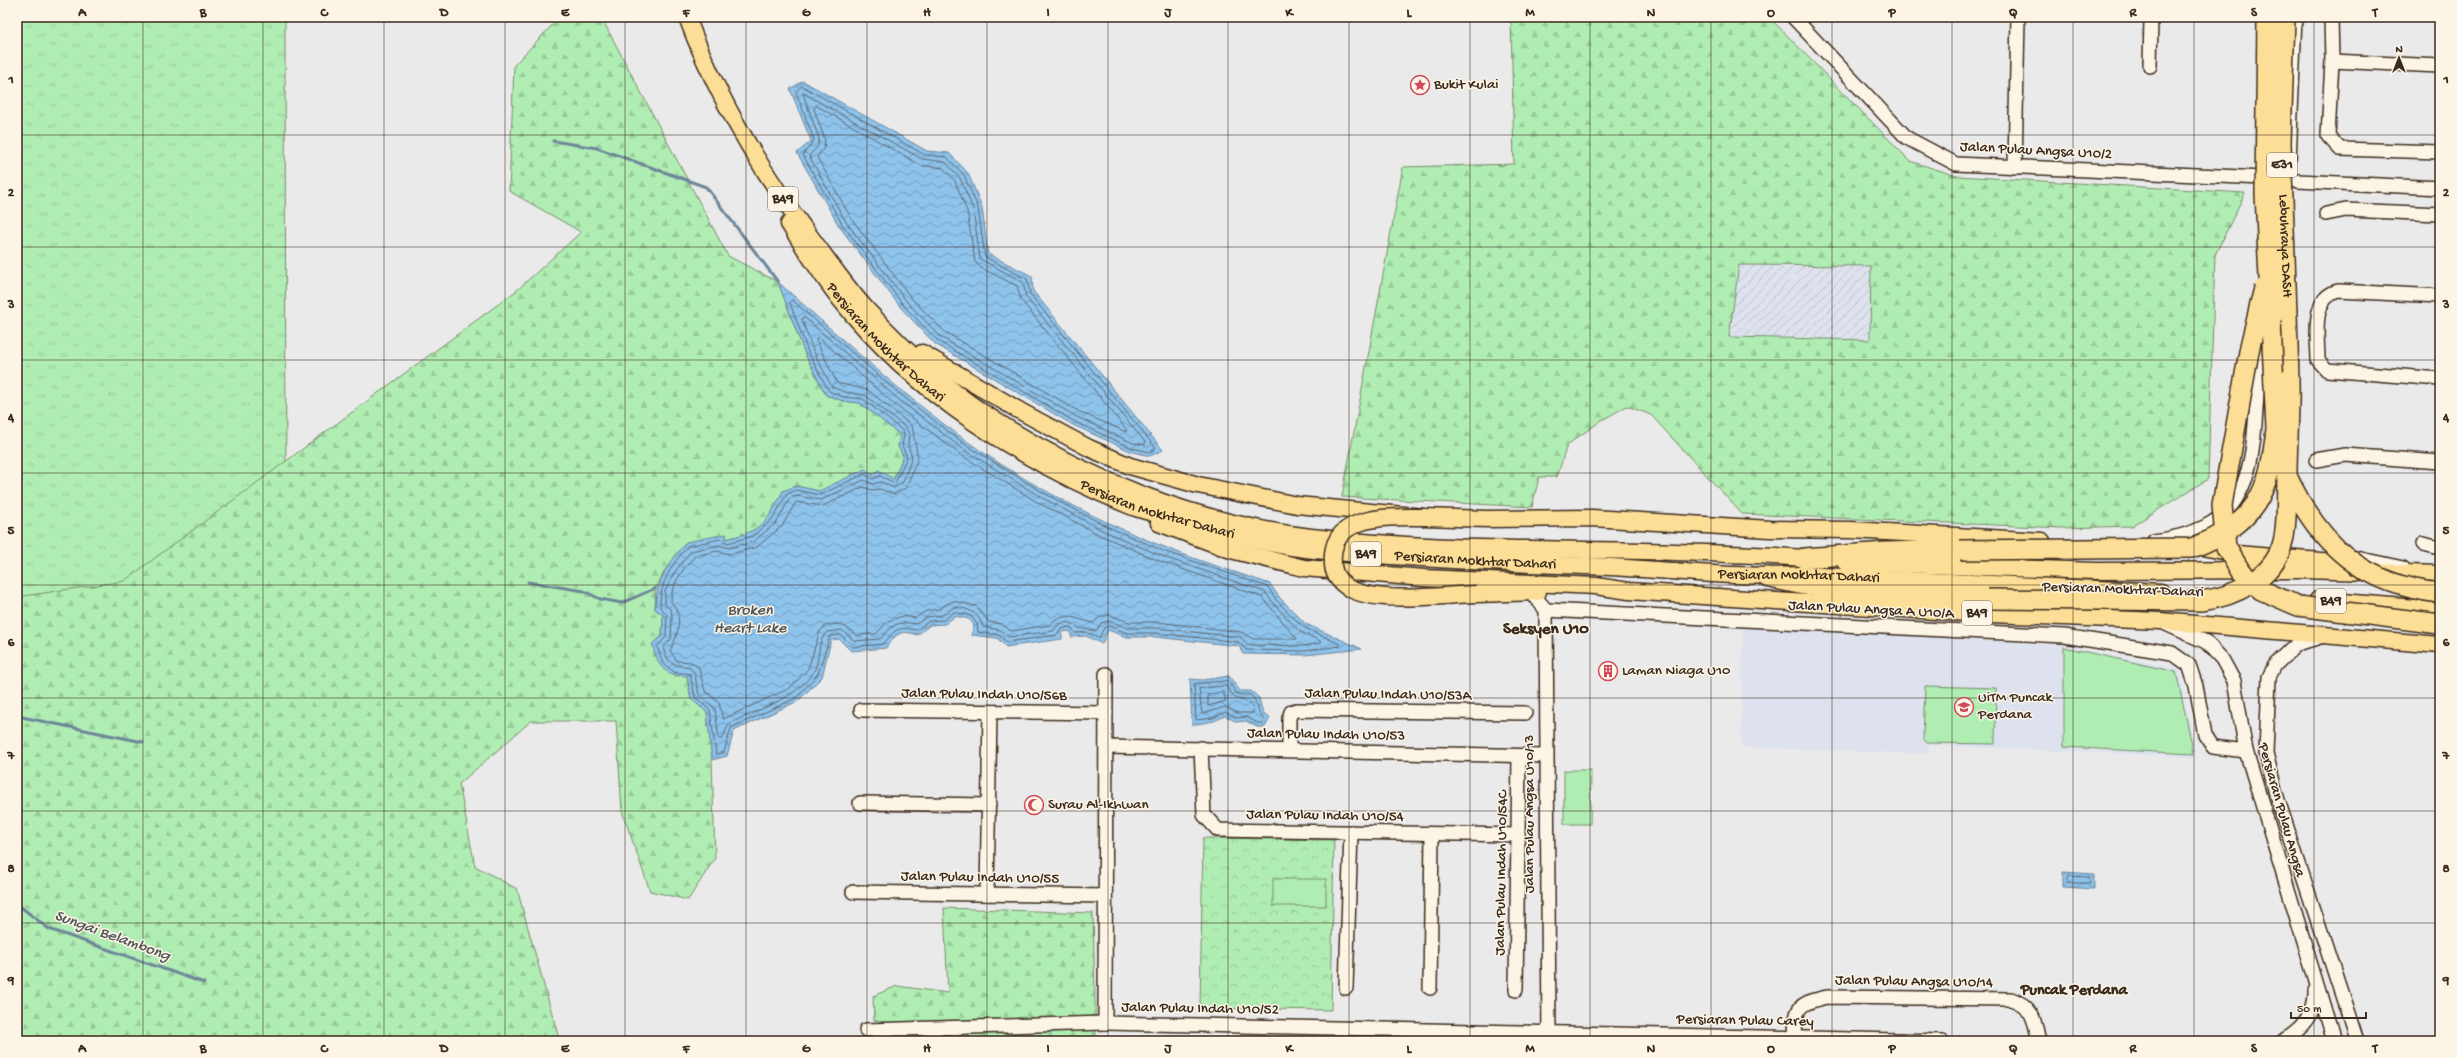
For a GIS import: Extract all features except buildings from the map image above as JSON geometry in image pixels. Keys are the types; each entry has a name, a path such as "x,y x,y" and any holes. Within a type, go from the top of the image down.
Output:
{"highway":[{"name":"Lebuhraya DASH","path":"2267,17 2265,137 2269,268"},
{"name":"Lebuhraya DASH","path":"1767,577 1806,586 1912,596 1988,599 2180,602 2220,598 2238,591 2264,574 2274,561 2282,544 2287,497 2289,379 2281,143 2285,17"},
{"path":"1804,558 1886,552 1960,550 2192,548 2207,542 2244,519 2264,492 2273,460 2276,429 2275,374 2269,268"},
{"path":"2269,268 2250,346 2222,505 2226,547 2241,572 2261,590 2298,606 2440,624"},
{"path":"2287,475 2318,530 2345,557 2365,570 2386,580 2440,593"}],"main road":[{"name":"Persiaran Mokhtar Dahari","path":"686,17 714,80 752,150 785,203 867,309 889,332 930,370 980,411 1038,446 1113,484 1150,498 1240,524 1311,537 1429,546 1656,550 1804,558 1840,562 2096,571 2301,570 2361,573 2435,574"},
{"name":"Persiaran Mokhtar Dahari","path":"714,80 724,116 740,148 839,299 876,340 933,390 1009,445 1049,468 1136,508 1205,528 1294,547 1491,564 1611,566 1767,577 1801,575 2222,594 2440,610"},
{"path":"889,332 938,364 1020,411 1089,448 1130,466 1198,485 1297,505 1424,517 1488,519 1592,518 1770,529 1852,530 2016,540 2193,545 2237,554 2299,558 2435,574"},
{"name":"B49","path":"1136,508 1162,525 1195,538 1268,561 1304,568 1424,578 1589,586 1629,591 1967,613 2160,621 2440,645"},
{"path":"1424,517 1374,519 1362,521 1346,529 1336,541 1332,556 1334,574 1341,583 1355,591 1378,596 1629,591"}],"street":[{"name":"Jalan Pulau Angsa U10/2","path":"1793,17 1907,138 1956,164 2263,178"},
{"path":"2015,167 2018,17"},
{"path":"2150,66 2151,17"},
{"path":"2272,161 2278,17"},
{"path":"2289,162 2295,17"},
{"path":"2331,17 2332,61 2328,136 2340,149 2440,152"},
{"path":"2332,61 2440,66"},
{"path":"2134,544 2170,539 2197,532 2213,523 2231,506 2249,473 2254,450 2270,191 2263,178 2265,168 2272,161 2284,160 2289,162 2297,170 2298,181 2296,187 2287,194 2276,194 2270,191"},
{"path":"2298,181 2440,188"},
{"path":"2287,194 2282,425 2291,479 2300,510 2323,542 2339,555 2435,574"},
{"path":"2326,214 2346,210 2440,214"},
{"path":"2440,296 2338,291 2330,293 2322,301 2319,309 2318,333 2318,360 2327,370 2440,379"},
{"path":"2316,460 2345,454 2440,462"},
{"path":"2423,544 2440,548"},
{"path":"1531,592 1546,610"},
{"name":"Jalan Pulau Angsa A U10/A","path":"1546,610 2064,636 2172,653 2189,665 2196,686 2204,735 2213,747 2246,751"},
{"name":"Jalan Pulau Angsa U10/13","path":"1546,610 1548,1036"},
{"name":"Persiaran Pulau Angsa","path":"2160,621 2206,642 2222,659 2234,681 2246,751 2334,1041"},
{"name":"Persiaran Pulau Angsa","path":"2324,636 2297,644 2275,665 2269,677 2266,753 2276,794 2356,1041"},
{"name":"Jalan Pulau Indah U10/52","path":"1106,674 1105,1023 1548,1036"},
{"name":"Jalan Pulau Indah U10/56B","path":"861,710 1106,713"},
{"name":"Jalan Pulau Indah U10/53A","path":"1289,750 1289,718 1291,712 1296,710 1525,712"},
{"path":"988,894 990,712"},
{"name":"Jalan Pulau Indah U10/53","path":"1106,747 1546,756"},
{"name":"Jalan Pulau Indah U10/54","path":"1201,748 1204,815 1218,830 1518,835"},
{"name":"Jalan Pulau Indah U10/54C","path":"1516,990 1519,756"},
{"path":"860,803 989,805"},
{"path":"1346,988 1351,832"},
{"path":"1430,988 1432,834"},
{"name":"Jalan Pulau Indah U10/55","path":"853,892 1106,896"},
{"path":"2282,1041 2305,1025 2314,1009 2315,980"},
{"name":"Jalan Pulau Angsa U10/14","path":"1796,1039 1796,1013 1806,1002 1827,997 2011,999 2024,1004 2033,1016 2039,1041"},
{"path":"866,1030 1105,1023"},
{"name":"Persiaran Pulau Carey","path":"1548,1036 1942,1041"}],"shaded area":[{"path":"1739,265 1871,266 1870,340 1729,337"},
{"name":"UiTM Puncak Perdana","path":"1743,614 1909,623 1909,636 2062,645 2179,669 2196,757 1929,745 1928,754 1741,747"}],"green space":[{"path":"17,17 285,17 287,1041 17,1041"},
{"path":"560,17 601,17 728,256 778,282 805,354 826,395 843,401 860,403 901,435 898,446 903,456 894,480 878,470 873,475 819,491 796,486 783,491 772,511 756,529 748,533 726,539 726,534 666,568 656,588 655,609 663,615 662,637 652,644 687,676 691,699 707,712 712,760 715,858 688,900 650,891 622,811 616,721 531,721 459,784 475,866 517,889 558,1035 557,1041 17,1041 17,597 124,581 516,291 581,232 509,191 514,65"},
{"path":"1511,17 1769,17 1910,161 1957,176 2245,193 2215,255 2208,479 2132,526 2063,528 1742,514 1651,415 1627,406 1602,420 1567,445 1557,477 1539,477 1532,507 1342,497 1403,167 1514,164","holes":["1739,265 1871,266 1870,340 1729,337"]},
{"path":"2064,647 2176,672 2194,754 2064,747"},
{"path":"1925,686 1996,688 1995,744 1927,743 1923,738"},
{"path":"1564,770 1591,770 1590,824 1564,824"},
{"path":"1203,838 1334,840 1331,1010 1200,1008"},
{"path":"1273,879 1326,879 1326,906 1273,906"},
{"path":"944,908 1093,913 1096,1039 1231,1041 930,1041 931,1035 874,1020 873,996 897,986 948,993"}],"water":[{"path":"803,81 927,151 949,153 968,173 982,207 988,254 1032,276 1033,291 1163,450 1150,456 1130,451 1073,425 935,344 901,308 839,226 797,153 811,141 790,89"},
{"name":"Broken Heart Lake","path":"778,282 871,365 943,424 991,458 1064,501 1142,538 1193,558 1270,584 1280,598 1306,624 1362,649 1305,655 1243,654 1239,646 1155,637 1126,637 1108,630 1102,644 1086,636 1071,637 1071,631 1062,632 1062,639 1006,647 997,638 971,635 974,625 969,619 955,616 945,624 930,625 917,635 911,633 899,634 892,639 886,648 851,651 839,639 831,640 822,677 798,701 734,731 727,756 712,760 707,712 691,699 687,676 672,674 662,668 659,664 652,644 662,636 663,615 655,609 658,589 668,566 686,542 726,534 726,539 748,533 756,529 772,511 783,491 796,486 819,491 865,469 873,475 878,470 894,479 903,456 898,446 900,435 860,403 843,401 826,395 805,354"},
{"path":"1229,676 1240,691 1251,691 1259,698 1263,714 1270,718 1265,727 1257,727 1246,721 1237,722 1225,716 1214,721 1192,725 1190,679 1203,680"},
{"path":"2063,872 2094,874 2094,889 2063,887"}],"waterway":[{"path":"553,141 597,148 706,187 778,282"},
{"path":"528,582 584,591 600,599 622,603 656,588"},
{"path":"17,716 143,742"},
{"name":"Sungai Belambong","path":"17,904 49,929 204,983"}],"place":[{"name":"Bukit Kulai","path":"1420,85"},
{"name":"Laman Niaga U10","path":"1608,671"},
{"name":"UiTM Puncak Perdana","path":"1964,707"},
{"name":"Surau Al-Ikhwan","path":"1034,805"}],"district":[{"name":"Seksyen U10","path":"1546,630"},
{"name":"Puncak Perdana","path":"2074,991"}]}
